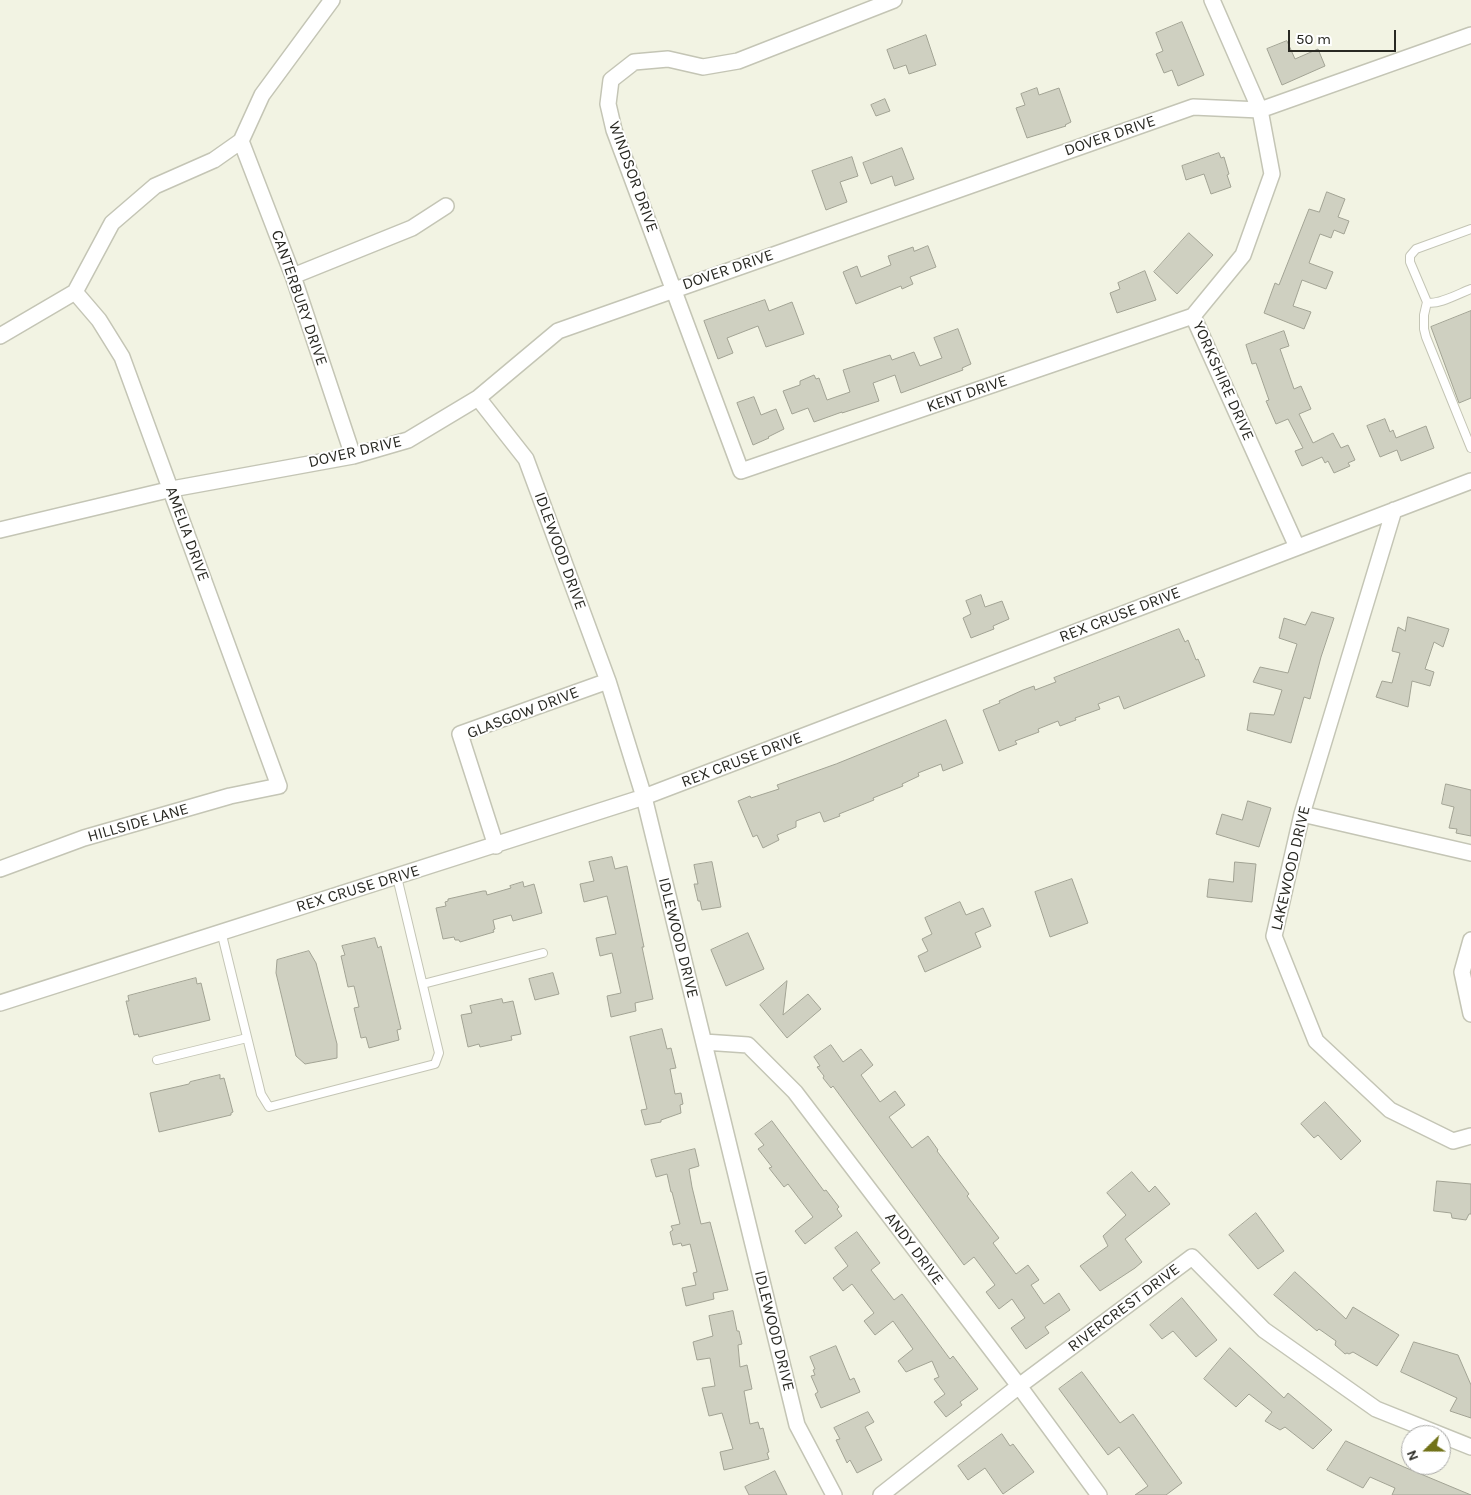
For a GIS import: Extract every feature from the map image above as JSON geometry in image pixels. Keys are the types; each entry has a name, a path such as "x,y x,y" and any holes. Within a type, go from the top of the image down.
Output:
{"street":[{"path":"0,336 75,292 112,223 155,186 214,160 241,141 262,95 332,0"},
{"name":"WINDSOR DRIVE","path":"741,471 614,130 608,104 611,80 634,62 668,59 703,67 738,60 894,0"},
{"name":"YORKSHIRE DRIVE","path":"1212,0 1260,110 1272,174 1243,255 1193,316 1297,547"},
{"name":"DOVER DRIVE","path":"0,530 172,489 353,456 408,440 478,398 558,331 1193,107 1260,110 1471,35"},
{"name":"CANTERBURY DRIVE","path":"241,141 293,276 353,456"},
{"path":"293,276 412,228 446,206"},
{"name":"AMELIA DRIVE","path":"75,292 99,320 122,357 280,786"},
{"name":"KENT DRIVE","path":"741,471 1193,316"},
{"name":"IDLEWOOD DRIVE","path":"478,398 526,459 608,681 644,798 797,1425 834,1495"},
{"name":"REX CRUSE DRIVE","path":"0,1003 221,931 644,798 1471,481"},
{"name":"LAKEWOOD DRIVE","path":"1394,510 1302,814 1274,936 1316,1040 1390,1110 1453,1141 1471,1136"},
{"name":"GLASGOW DRIVE","path":"496,846 460,734 608,681"},
{"name":"HILLSIDE LANE","path":"0,869 84,838 230,796 280,786"},
{"path":"1302,814 1471,853"},
{"path":"1471,940 1462,972 1471,1014"},
{"name":"ANDY DRIVE","path":"704,1042 748,1045 795,1092 1019,1386 1099,1495"},
{"name":"RIVERCREST DRIVE","path":"881,1495 1019,1386 1192,1257 1264,1330 1376,1409 1471,1447"}],"lane":[{"path":"1471,229 1412,252 1410,262 1427,302 1424,329 1467,429 1471,448"},
{"path":"1427,302 1431,304 1438,302 1471,289"},
{"path":"221,931 261,1094 269,1107 435,1064 439,1053 397,877"},
{"path":"423,984 543,952"},
{"path":"157,1060 247,1038"}],"building":[{"path":"1182,22 1204,75 1178,86 1172,70 1164,73 1156,54 1163,51 1156,33"},
{"path":"926,35 936,65 909,74 906,65 894,69 887,50"},
{"path":"1287,41 1295,59 1318,49 1325,66 1282,85 1267,49"},
{"path":"1037,88 1039,95 1059,88 1071,122 1066,126 1027,138 1016,108 1025,105 1021,94"},
{"path":"885,99 890,111 876,116 871,105"},
{"path":"902,148 914,179 895,186 892,176 871,184 863,163"},
{"path":"1219,153 1221,158 1224,157 1231,187 1211,194 1204,174 1186,180 1182,166"},
{"path":"852,157 858,176 840,182 847,202 826,210 812,171"},
{"path":"1327,192 1345,199 1338,217 1349,221 1344,234 1334,230 1331,238 1320,234 1309,263 1333,272 1326,289 1302,280 1293,306 1311,312 1304,329 1264,313 1275,283 1279,285 1309,209 1319,212"},
{"path":"1189,233 1213,255 1177,294 1154,272"},
{"path":"928,246 936,267 910,277 913,284 902,289 901,286 856,304 843,272 857,266 861,277 891,265 888,256 913,247 914,251"},
{"path":"1145,271 1156,300 1117,313 1110,293 1120,289 1118,283"},
{"path":"765,300 769,311 792,302 804,334 766,347 758,326 727,338 733,353 718,359 704,321"},
{"path":"1471,311 1471,398 1459,403 1431,327"},
{"path":"958,329 971,364 962,368 963,370 901,393 895,375 873,383 879,401 814,422 808,408 792,414 783,391 800,385 800,381 814,375 816,379 819,378 827,400 850,392 843,370 890,355 892,360 914,352 920,366 942,358 934,338"},
{"path":"1284,331 1289,346 1280,349 1294,389 1301,386 1311,409 1299,414 1313,443 1333,433 1341,448 1348,445 1355,460 1348,463 1350,466 1334,473 1328,461 1325,463 1322,457 1302,466 1295,451 1303,448 1288,419 1276,424 1266,401 1269,400 1256,363 1252,364 1246,345"},
{"path":"754,397 761,415 776,409 784,429 753,445 737,403"},
{"path":"1385,419 1390,432 1393,430 1396,438 1426,426 1434,448 1401,461 1397,450 1380,457 1367,426"},
{"path":"981,595 985,607 1002,601 1009,619 993,626 994,629 971,638 963,618 971,614 966,601"},
{"path":"1312,612 1334,618 1310,699 1304,697 1291,743 1247,730 1250,713 1274,715 1282,690 1253,682 1260,667 1288,673 1297,644 1279,638 1284,618 1305,625"},
{"path":"1408,617 1449,629 1443,647 1434,642 1425,669 1434,672 1430,686 1412,681 1408,707 1376,697 1382,681 1392,683 1400,653 1392,651 1398,627 1405,631"},
{"path":"1179,629 1185,642 1188,640 1205,676 1124,709 1119,696 1098,704 1100,709 1075,718 1076,720 1060,726 1058,721 1038,729 1039,732 1015,741 1017,744 999,751 983,710 1023,690 1034,686 1035,690 1056,682 1054,678"},
{"path":"946,720 963,763 943,771 941,764 918,773 919,776 902,784 903,786 873,798 874,800 824,822 820,812 796,821 796,827 777,835 779,840 763,848 757,835 753,837 738,801 779,789 777,785 836,764"},
{"path":"1446,784 1471,790 1471,836 1456,833 1457,829 1449,828 1454,807 1442,804"},
{"path":"1248,801 1271,808 1259,847 1216,834 1222,814 1242,820"},
{"path":"612,857 615,869 627,866 653,999 635,1003 636,1011 611,1017 607,996 621,993 612,953 600,956 596,938 616,934 607,896 584,902 580,884 594,881 589,862"},
{"path":"712,862 721,907 702,910 694,884 698,884 694,865"},
{"path":"1235,862 1256,864 1252,902 1207,897 1209,879 1233,882"},
{"path":"1072,879 1088,923 1050,937 1035,892"},
{"path":"523,882 524,887 534,884 542,913 513,921 511,915 493,920 494,932 460,942 455,940 454,937 443,939 436,908 446,906 445,902 448,899 483,891 486,891 487,895 511,888 510,886"},
{"path":"960,902 966,915 983,908 991,926 975,933 981,947 925,972 918,956 928,951 922,939 932,934 925,918"},
{"path":"748,933 764,969 726,986 711,950"},
{"path":"375,938 378,948 381,946 401,1029 397,1030 399,1040 369,1048 366,1037 361,1038 354,1008 359,1007 354,986 348,987 341,956 345,955 342,946"},
{"path":"309,951 316,963 337,1044 337,1058 305,1064 296,1056 276,973 277,960"},
{"path":"553,973 559,994 535,1000 529,979"},
{"path":"196,978 197,984 201,983 210,1020 139,1037 138,1034 134,1035 126,1001 129,1001 128,996"},
{"path":"787,981 783,1015 808,994 821,1009 787,1038 760,1005"},
{"path":"502,999 503,1003 513,1001 521,1034 511,1036 512,1040 480,1047 479,1044 468,1047 461,1015 472,1013 470,1006"},
{"path":"662,1029 667,1049 671,1048 676,1068 670,1069 675,1094 681,1093 683,1104 680,1105 681,1113 661,1120 661,1122 645,1125 641,1110 647,1109 630,1037"},
{"path":"831,1045 843,1062 861,1049 873,1065 861,1075 880,1102 895,1091 905,1105 889,1117 912,1148 928,1136 969,1194 967,1196 999,1238 993,1243 1016,1274 1028,1265 1039,1280 1031,1285 1044,1304 1059,1293 1070,1310 1045,1327 1049,1333 1026,1349 1011,1328 1025,1318 1012,1299 999,1309 986,1292 995,1285 974,1257 964,1265 833,1086 831,1088 823,1078 824,1076 817,1067 820,1066 814,1057"},
{"path":"220,1075 220,1079 224,1078 233,1112 231,1115 159,1132 150,1093"},
{"path":"1325,1102 1361,1141 1341,1160 1318,1135 1314,1138 1301,1124"},
{"path":"772,1121 824,1191 826,1190 839,1207 837,1209 842,1216 805,1244 795,1231 813,1217 788,1184 784,1187 769,1168 772,1167 758,1149 764,1145 755,1134"},
{"path":"695,1149 699,1166 689,1169 692,1187 701,1224 710,1222 728,1290 713,1293 714,1299 686,1306 682,1288 696,1285 693,1273 697,1272 690,1244 682,1246 681,1243 673,1245 670,1232 673,1230 671,1226 680,1224 672,1192 667,1174 656,1177 651,1160"},
{"path":"1132,1172 1149,1192 1155,1186 1170,1204 1125,1239 1142,1262 1100,1291 1080,1266 1108,1246 1103,1236 1126,1215 1107,1193"},
{"path":"1437,1181 1471,1184 1471,1214 1469,1214 1466,1220 1452,1218 1451,1213 1434,1211"},
{"path":"1256,1213 1284,1251 1258,1269 1229,1235"},
{"path":"857,1232 880,1263 871,1270 894,1300 902,1294 950,1359 953,1356 978,1389 960,1402 962,1405 946,1417 934,1402 945,1394 934,1379 939,1377 932,1361 906,1372 898,1361 913,1349 893,1321 875,1335 864,1321 874,1313 852,1284 843,1291 833,1278 848,1266 835,1248"},
{"path":"1295,1272 1346,1319 1353,1307 1399,1335 1377,1366 1353,1352 1345,1354 1335,1345 1336,1341 1319,1329 1317,1331 1274,1295"},
{"path":"1182,1298 1217,1340 1196,1357 1173,1331 1162,1339 1150,1325"},
{"path":"733,1311 742,1344 738,1345 740,1367 747,1365 752,1389 744,1391 750,1424 758,1422 760,1429 763,1428 769,1459 724,1470 720,1452 733,1449 722,1413 709,1416 702,1388 715,1386 710,1358 697,1360 693,1342 713,1336 709,1316"},
{"path":"1414,1342 1458,1355 1471,1385 1471,1418 1450,1411 1457,1398 1401,1372"},
{"path":"836,1346 850,1380 854,1378 860,1392 821,1408 815,1394 818,1392 811,1376 815,1375 813,1370 815,1369 810,1357"},
{"path":"1230,1348 1284,1398 1288,1393 1332,1430 1313,1449 1285,1427 1280,1430 1265,1421 1272,1412 1249,1394 1236,1407 1204,1379"},
{"path":"1082,1372 1120,1423 1133,1414 1182,1483 1166,1495 1135,1495 1148,1486 1119,1447 1108,1455 1059,1389"},
{"path":"868,1412 874,1422 865,1427 882,1460 857,1473 850,1460 847,1463 836,1440 840,1439 834,1428"},
{"path":"1002,1434 1010,1446 1013,1444 1034,1472 1003,1494 985,1468 968,1480 958,1466"},
{"path":"1346,1441 1401,1466 1401,1475 1423,1475 1471,1495 1392,1495 1395,1488 1370,1477 1363,1488 1327,1470"},
{"path":"775,1471 787,1495 749,1495 745,1487"}]}
